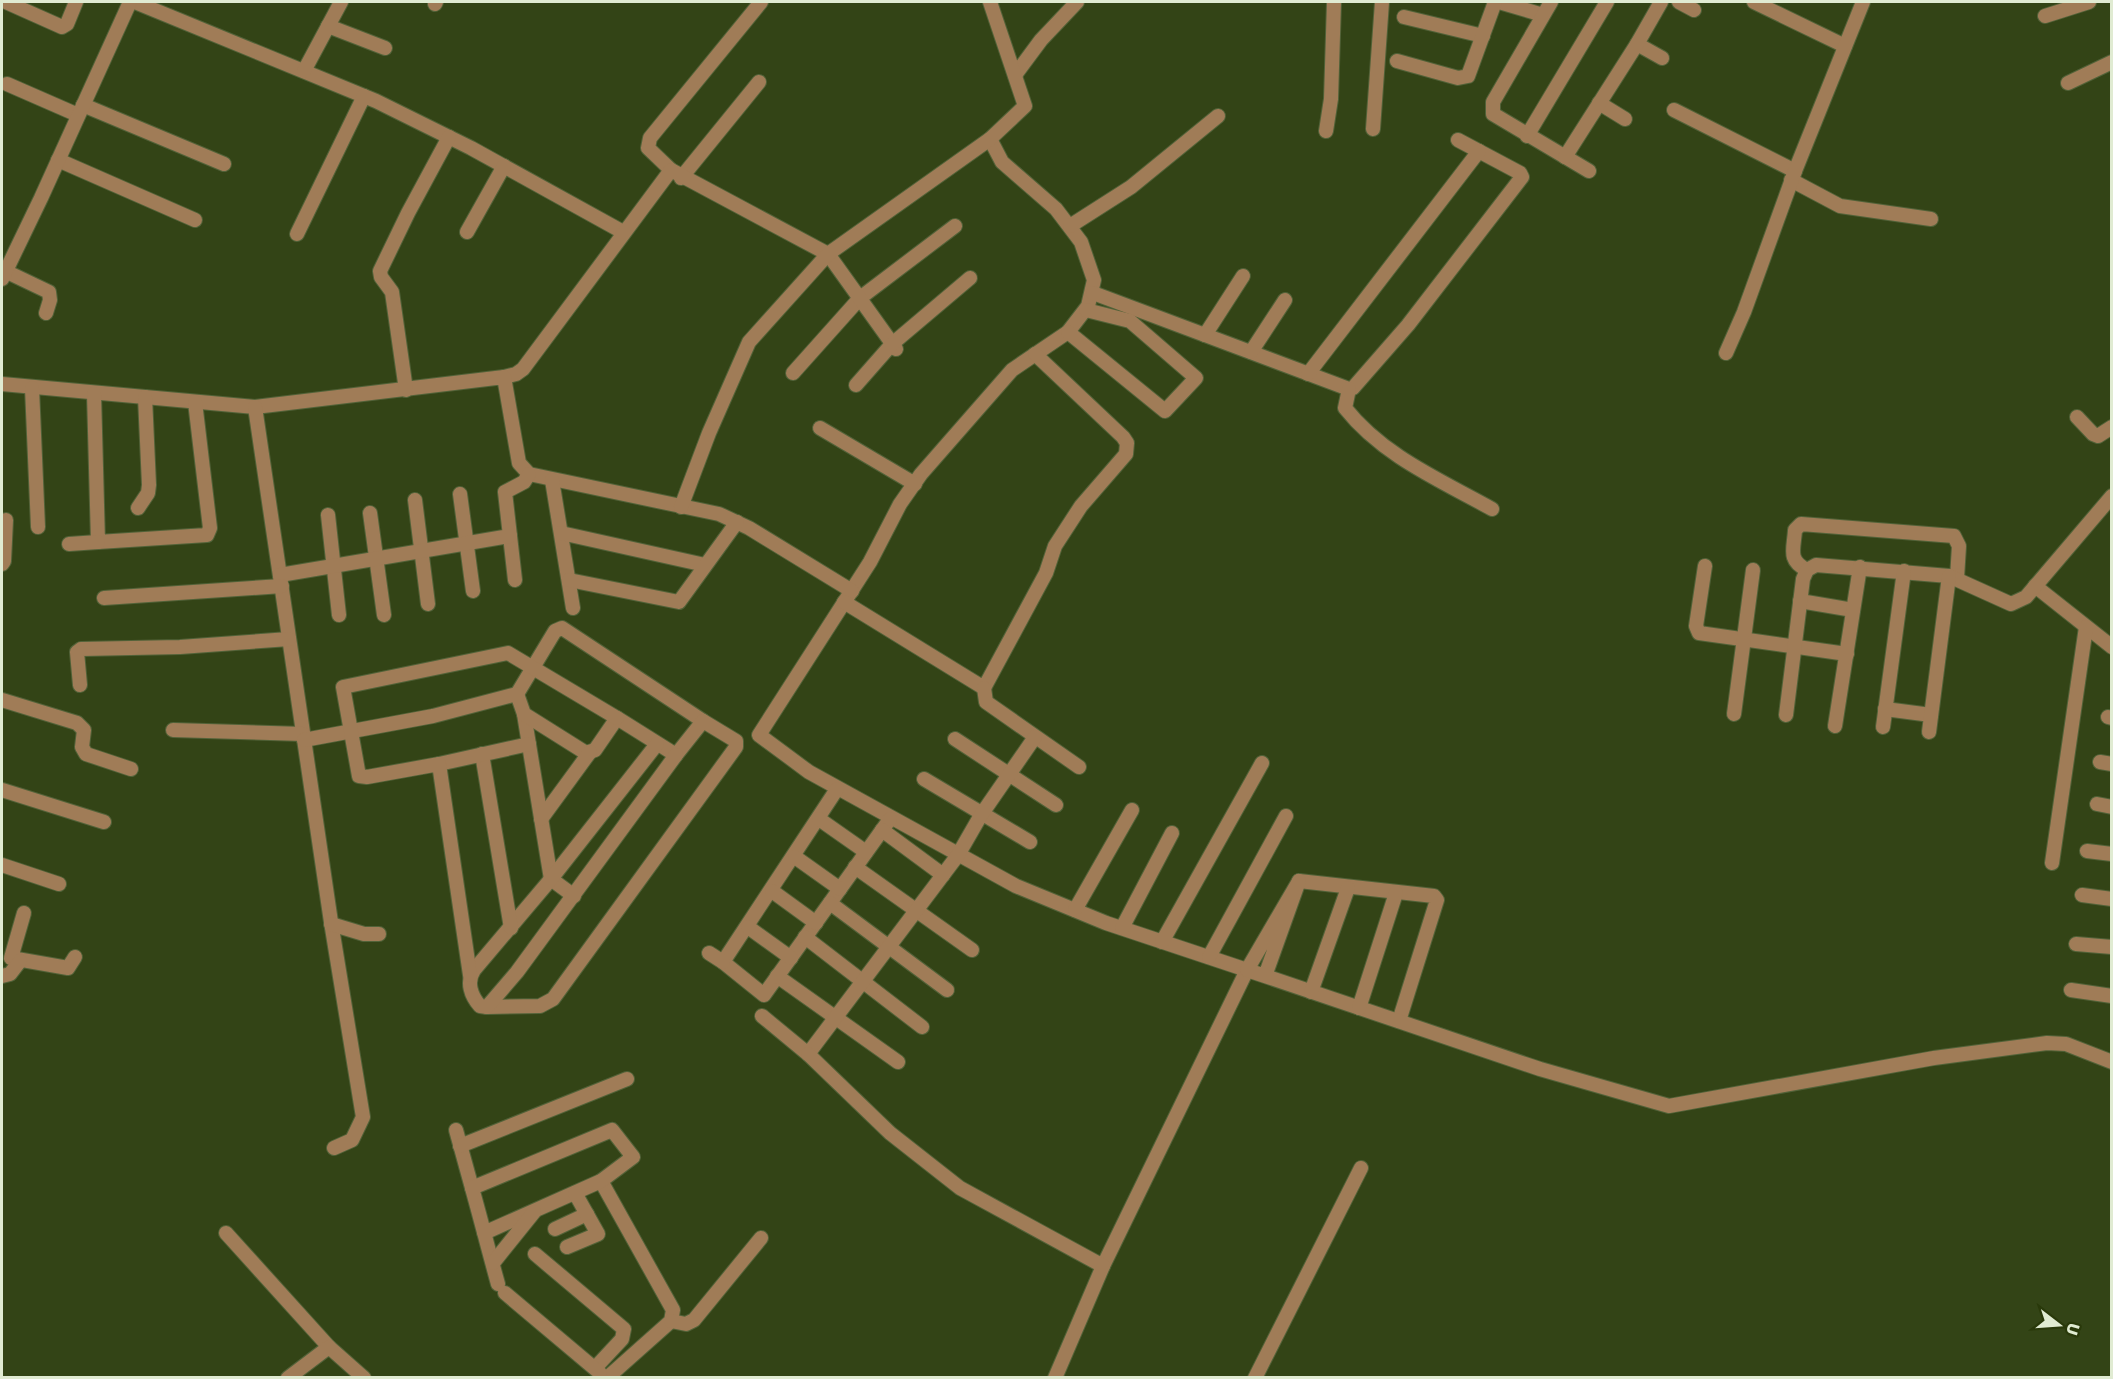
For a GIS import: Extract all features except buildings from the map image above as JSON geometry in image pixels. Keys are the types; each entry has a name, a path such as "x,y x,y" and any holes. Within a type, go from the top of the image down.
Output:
{"street":[{"path":"6,2 62,27 67,24 76,2"},
{"path":"46,313 50,300 49,292 5,265 58,160 129,2"},
{"path":"135,2 364,96 449,137 623,232"},
{"path":"304,71 341,2"},
{"path":"681,507 744,349 828,254 990,139 1025,106 990,2"},
{"path":"1015,75 1041,40 1077,2"},
{"path":"1326,131 1331,99 1334,2"},
{"path":"1372,129 1382,2"},
{"path":"1397,61 1464,77 1471,73 1497,2 1543,15"},
{"path":"1551,2 1492,106 1493,114 1590,171"},
{"path":"1527,136 1607,2"},
{"path":"1565,157 1661,2"},
{"path":"1679,2 1694,10"},
{"path":"1754,2 1845,46"},
{"path":"1726,353 1744,312 1793,176 1863,2"},
{"path":"2045,16 2089,2"},
{"path":"754,4 650,138 648,148 676,174 828,254 894,346"},
{"path":"1404,17 1483,36"},
{"path":"328,26 386,48"},
{"path":"1637,44 1662,58"},
{"path":"2068,83 2112,62"},
{"path":"2,384 255,407 406,390 516,374 523,369 623,232 759,82"},
{"path":"7,84 224,164"},
{"path":"297,234 364,96"},
{"path":"1599,103 1625,119"},
{"path":"1674,110 1793,176 1840,206 1931,219"},
{"path":"1070,226 1131,187 1218,116"},
{"path":"406,390 392,292 381,277 380,271 449,137"},
{"path":"943,875 886,824 759,735 848,596 900,504 915,484 1012,370 1068,332 1086,310 1093,293 1095,286 1092,270 1070,226 1056,209 1002,162 990,139"},
{"path":"1093,293 1349,389 1358,386 1521,179 1520,173 1458,140"},
{"path":"1308,374 1479,151"},
{"path":"58,160 195,220"},
{"path":"467,232 504,166"},
{"path":"793,373 860,298 955,226"},
{"path":"1205,335 1243,276"},
{"path":"856,385 894,346 970,278"},
{"path":"1251,352 1285,300"},
{"path":"1068,332 1165,411 1196,378 1130,321 1086,310"},
{"path":"1035,354 1123,437 1127,443 1126,454 1081,506 1055,546 1046,573 984,688 987,702 1079,767"},
{"path":"504,377 519,463 529,474 719,514 736,522 984,688"},
{"path":"32,388 38,527"},
{"path":"1349,389 1345,408 1360,427 1403,460 1492,509"},
{"path":"94,393 98,542"},
{"path":"138,508 148,493 149,485 145,398"},
{"path":"69,544 207,535 210,528 195,402"},
{"path":"255,407 331,924 363,1117 352,1140 334,1148"},
{"path":"2077,417 2093,434 2098,436 2112,427"},
{"path":"820,428 915,484"},
{"path":"515,580 505,492 524,482 529,474"},
{"path":"552,480 573,608"},
{"path":"460,494 473,591"},
{"path":"1785,715 1800,602 1807,570 1816,565 1860,567 1953,577 2006,604 2017,602 2035,586 2112,496"},
{"path":"415,500 428,604"},
{"path":"370,513 384,615"},
{"path":"328,514 339,615"},
{"path":"2,564 6,520"},
{"path":"569,580 674,603 681,600 736,522"},
{"path":"1807,570 1796,564 1793,558 1795,530 1801,524 1954,536 1958,539 1959,546 1929,732"},
{"path":"561,532 705,565"},
{"path":"104,598 281,580 332,566 510,536"},
{"path":"1705,566 1696,626 1699,633 1846,654"},
{"path":"1835,726 1860,567"},
{"path":"1734,714 1753,570"},
{"path":"1883,727 1904,571"},
{"path":"2035,586 2112,647"},
{"path":"1800,602 1853,610"},
{"path":"2052,863 2086,627"},
{"path":"173,730 304,737 350,732 433,716 517,694 555,631 562,628 703,721 733,738 737,744 553,999 540,1006 480,1006 474,997 439,764"},
{"path":"80,685 78,652 81,649 180,647 289,639"},
{"path":"529,744 439,764 360,777 342,692 345,686 504,652 513,654 533,669 676,755"},
{"path":"517,694 524,714 551,879 574,896"},
{"path":"2,700 77,723 84,730 82,747 86,754 131,770"},
{"path":"1885,709 1931,715"},
{"path":"524,714 581,751 590,752"},
{"path":"541,819 617,718"},
{"path":"488,1007 517,972 703,721"},
{"path":"808,1054 943,875 1035,737"},
{"path":"955,739 1056,805"},
{"path":"471,975 551,879 657,744"},
{"path":"482,754 511,928"},
{"path":"1162,942 1262,763"},
{"path":"924,779 981,815 1030,842"},
{"path":"723,962 795,857 837,789"},
{"path":"2,790 104,822"},
{"path":"2097,804 2112,807"},
{"path":"1075,910 1132,810"},
{"path":"1209,957 1286,816"},
{"path":"819,819 866,852"},
{"path":"709,953 764,995 886,824"},
{"path":"886,824 957,855 1016,886 1122,928 1540,1069 1669,1106 1934,1058 2047,1043 2066,1044 2112,1062"},
{"path":"1122,928 1172,833"},
{"path":"2087,851 2112,854"},
{"path":"795,857 840,889"},
{"path":"2,865 59,884"},
{"path":"855,867 972,950"},
{"path":"1299,881 1434,896 1438,906 1399,1021"},
{"path":"1055,1377 1103,1266 1247,970 1299,881"},
{"path":"1265,976 1299,881"},
{"path":"1311,992 1348,888"},
{"path":"772,891 816,922"},
{"path":"1359,1008 1396,893"},
{"path":"2082,895 2112,899"},
{"path":"830,903 947,990"},
{"path":"24,913 11,957 20,961 53,963 68,968 75,957"},
{"path":"331,924 364,934 379,934"},
{"path":"748,927 791,958"},
{"path":"805,937 922,1027"},
{"path":"2076,944 2112,947"},
{"path":"2,976 10,974 20,961"},
{"path":"777,976 898,1062"},
{"path":"2070,990 2112,996"},
{"path":"762,1016 808,1054 890,1133 960,1188 1103,1266"},
{"path":"460,1146 627,1079"},
{"path":"484,1233 601,1181 633,1157 612,1130 606,1116"},
{"path":"456,1130 501,1288 602,1374"},
{"path":"472,1188 612,1130"},
{"path":"1255,1377 1361,1168"},
{"path":"601,1181 670,1304 671,1321"},
{"path":"567,1246 598,1234 575,1193"},
{"path":"493,1263 536,1210"},
{"path":"555,1228 587,1214"},
{"path":"226,1233 329,1347 364,1377"},
{"path":"602,1374 671,1321 686,1324 694,1320 761,1238"},
{"path":"535,1254 624,1329 622,1339 602,1374"},
{"path":"288,1377 329,1347"}]}
